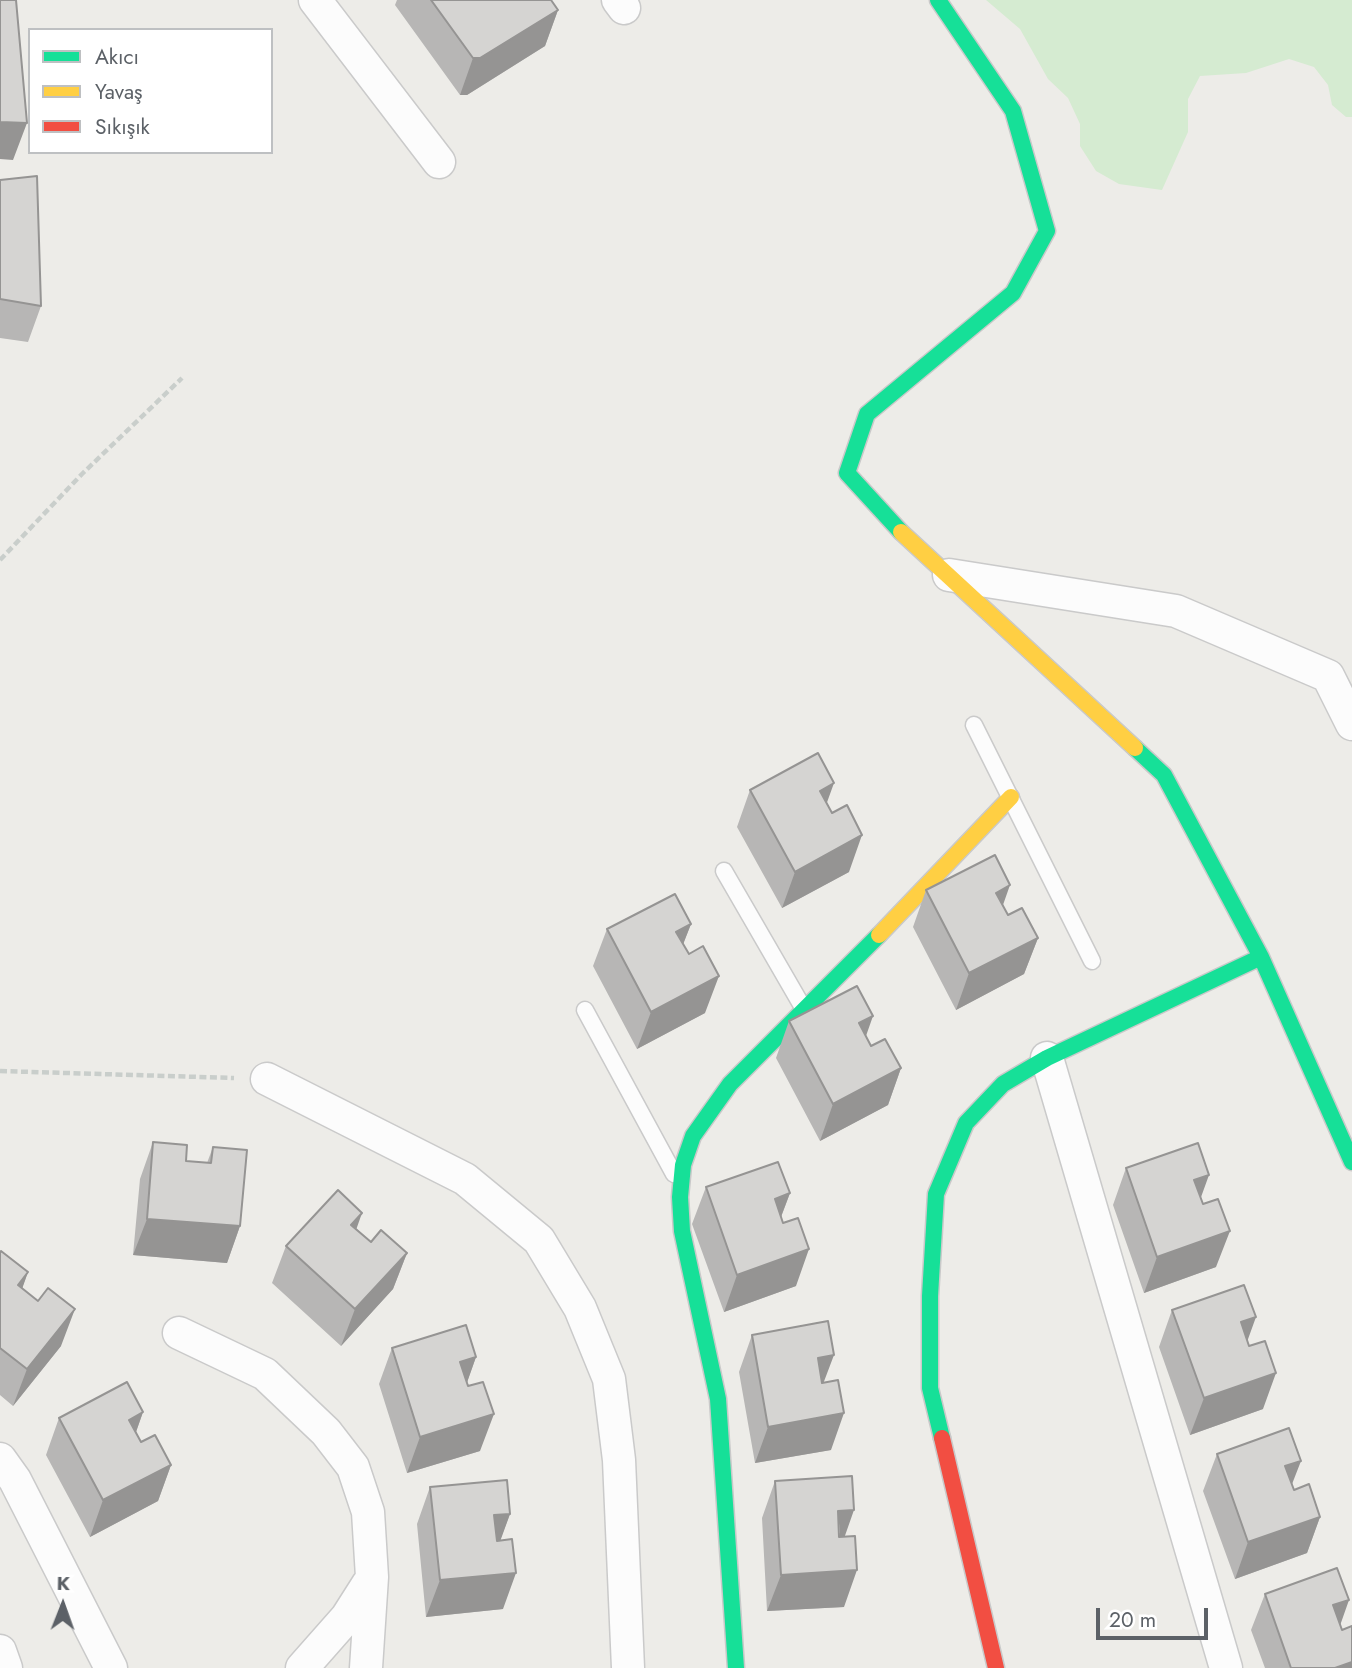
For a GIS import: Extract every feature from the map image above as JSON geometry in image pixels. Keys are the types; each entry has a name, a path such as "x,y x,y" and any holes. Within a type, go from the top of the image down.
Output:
{"street":[{"path":"315,0 439,162"},
{"path":"938,0 1013,111 1047,231 1013,293 867,414 847,473 884,516 1164,775 1261,957 1352,1162"},
{"path":"949,575 1176,611 1328,676 1352,724"},
{"path":"736,1668 729,1604 718,1398 687,1261 679,1182 692,1137 724,1090 1011,797"},
{"path":"996,1668 930,1388 930,1296 936,1194 966,1123 1003,1084 1047,1058 1261,957"},
{"path":"1047,1058 1226,1668"},
{"path":"267,1079 465,1179 539,1240 560,1274 580,1308 609,1379 619,1460 628,1668"},
{"path":"179,1333 265,1374 326,1432 353,1467 368,1512 372,1577 366,1668"},
{"path":"0,1459 20,1491 111,1668"},
{"path":"303,1668 347,1617 372,1577"},
{"path":"0,1651 6,1668"}],"lane":[{"path":"974,725 1092,961"},
{"path":"724,871 804,1011"},
{"path":"585,1010 679,1182"}],"path":[{"path":"0,560 82,474 182,378"},
{"path":"0,1071 267,1079"}],"green space":[{"path":"986,0 1352,0 1352,117 1346,117 1332,105 1328,85 1314,67 1289,59 1246,73 1200,76 1188,99 1188,132 1162,190 1119,184 1096,171 1080,146 1080,124 1068,98 1048,79 1020,29"}],"building":[{"path":"0,0 16,0 27,123 0,122"},
{"path":"431,0 551,0 558,10 480,58 473,58"},
{"path":"37,176 41,306 0,299 0,180"},
{"path":"818,753 834,783 820,791 832,813 847,805 862,835 795,872 750,790"},
{"path":"995,855 1010,885 996,893 1008,915 1022,908 1038,938 969,973 926,890"},
{"path":"675,894 691,924 676,932 689,954 703,946 719,976 651,1012 607,929"},
{"path":"857,986 873,1016 859,1023 871,1046 885,1039 901,1068 833,1104 789,1021"},
{"path":"153,1142 187,1145 186,1161 211,1163 213,1147 247,1150 240,1226 147,1219"},
{"path":"1198,1143 1209,1175 1194,1180 1203,1204 1218,1199 1230,1231 1157,1257 1126,1168"},
{"path":"778,1162 790,1193 775,1199 783,1223 798,1218 809,1249 737,1275 706,1187"},
{"path":"338,1190 362,1213 351,1225 371,1242 381,1230 407,1253 355,1309 286,1246"},
{"path":"1,1251 28,1272 18,1285 38,1301 48,1288 75,1309 27,1369 0,1348"},
{"path":"1244,1285 1256,1317 1241,1322 1249,1346 1265,1341 1276,1373 1204,1398 1172,1310"},
{"path":"828,1321 834,1355 818,1358 822,1383 838,1380 844,1413 768,1427 752,1335"},
{"path":"466,1325 476,1357 460,1362 468,1386 483,1382 494,1414 420,1437 392,1348"},
{"path":"127,1382 143,1412 129,1420 141,1442 155,1435 171,1465 103,1500 59,1418"},
{"path":"1289,1428 1301,1461 1285,1466 1294,1490 1309,1484 1320,1517 1248,1542 1217,1454"},
{"path":"852,1476 854,1510 838,1511 839,1537 855,1536 857,1570 781,1575 775,1481"},
{"path":"507,1480 510,1514 494,1515 497,1541 512,1539 516,1573 440,1580 430,1487"},
{"path":"1337,1568 1349,1600 1333,1605 1342,1630 1352,1626 1352,1662 1335,1668 1291,1668 1265,1594"}],"traffic: fast":[{"path":"901,532 847,473 867,414 1013,293 1047,231 1013,111 938,0"},
{"path":"1135,748 1164,775 1261,957 1352,1162"},
{"path":"736,1668 718,1399 682,1231 680,1197 683,1165 693,1136 730,1084 879,935"},
{"path":"942,1438 930,1388 930,1296 936,1194 966,1123 1003,1084 1047,1058 1261,957"}],"traffic: slow":[{"path":"901,532 1135,748"},
{"path":"879,935 1011,797"}],"traffic: jam":[{"path":"942,1438 996,1668"}]}
